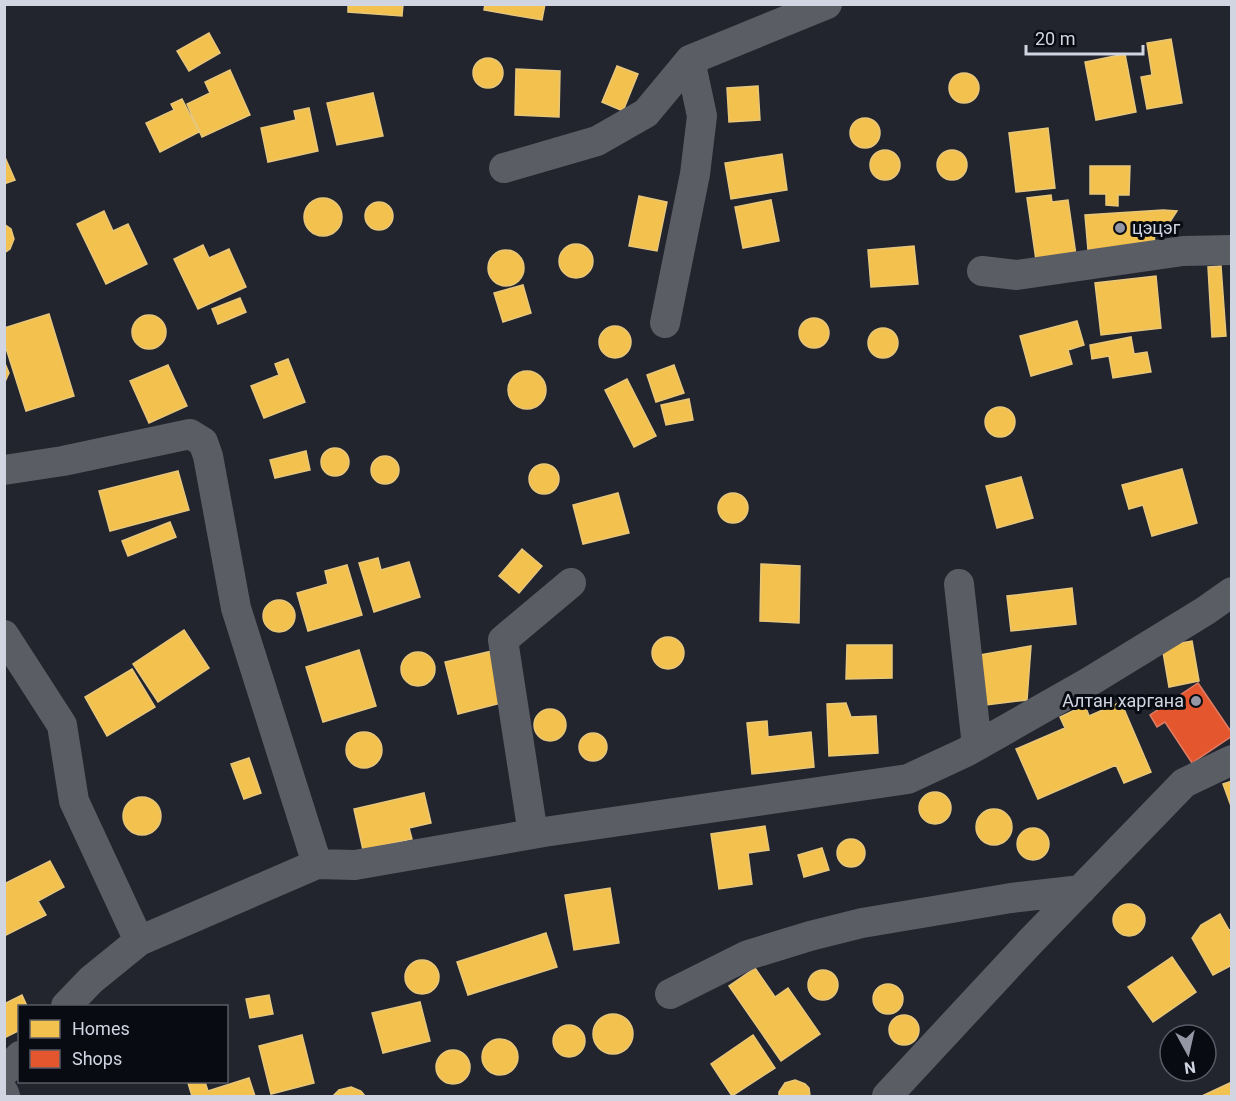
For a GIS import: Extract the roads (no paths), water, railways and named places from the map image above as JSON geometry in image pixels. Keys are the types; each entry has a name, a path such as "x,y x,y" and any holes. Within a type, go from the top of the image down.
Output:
{"street":[{"path":"504,168 597,141 646,113 690,60 827,4"},
{"path":"665,323 695,174 702,116 690,60"},
{"path":"982,271 1017,275 1183,251 1232,250"},
{"path":"4,470 63,461 190,434 203,442 208,456 236,608 317,864"},
{"path":"533,834 504,640 572,583"},
{"path":"959,584 977,746"},
{"path":"67,1005 91,980 139,941 317,864 355,866 533,834 908,779 977,746 1089,682 1232,592"},
{"path":"4,636 62,725 74,801 139,941"},
{"path":"887,1096 1184,783 1232,760"},
{"path":"670,994 748,955 810,936 862,923 1011,898 1080,890"},
{"path":"4,1072 18,1058"}],"place":[{"name":"цэцэг","path":"1120,228"},
{"name":"Алтан харгана","path":"1196,701"}]}
